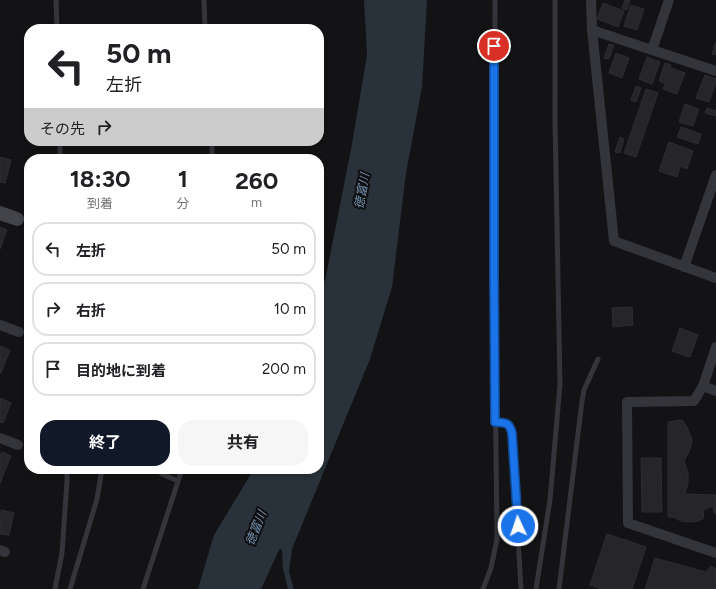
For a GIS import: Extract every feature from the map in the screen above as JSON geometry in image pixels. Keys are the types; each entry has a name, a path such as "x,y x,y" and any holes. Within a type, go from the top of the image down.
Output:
{"street":[{"path":"591,0 592,30 614,241 716,278"},
{"path":"652,50 669,0"},
{"path":"592,30 716,71"},
{"path":"684,267 716,175"},
{"path":"0,213 17,219"},
{"path":"0,325 19,332"},
{"path":"716,347 703,386 694,401 627,402 628,523 716,553"},
{"path":"703,386 716,391"},
{"path":"0,438 18,445"}],"lane":[{"path":"56,0 57,24"},
{"path":"204,0 205,24"},
{"path":"483,589 491,568 497,539 494,275 495,0"},
{"path":"536,589 550,500 560,384 555,119 555,0"},
{"path":"559,589 582,401 584,390 598,359"},
{"path":"495,422 505,423 510,426 512,433 521,589"},
{"path":"55,589 62,553 67,474"},
{"path":"70,589 97,500 101,474"},
{"path":"162,474 178,481"},
{"path":"143,589 180,474"}],"water":[{"name":"徳富川","path":"364,0 427,0 422,87 406,173 392,287 370,359 324,471 324,283 352,144 367,55"},
{"name":"徳富川","path":"251,474 323,474 292,549 289,572 294,589 288,589 283,569 282,549 279,550 261,589 198,589 214,535"}],"building":[{"path":"625,0 630,0 627,10 622,8"},
{"path":"603,3 624,11 618,27 597,19"},
{"path":"631,5 644,9 637,30 624,26"},
{"path":"716,42 716,55 712,54"},
{"path":"609,44 614,45 609,59 604,58"},
{"path":"616,53 629,58 622,78 609,73"},
{"path":"647,57 660,62 652,84 639,79"},
{"path":"665,63 671,65 664,83 659,81"},
{"path":"671,68 685,73 677,94 663,89"},
{"path":"705,75 716,79 709,102 696,98"},
{"path":"636,86 641,88 636,102 631,100"},
{"path":"646,89 658,93 636,157 624,153"},
{"path":"685,104 699,109 693,126 679,122"},
{"path":"707,108 716,111 716,116 705,113"},
{"path":"681,127 701,134 698,144 677,137"},
{"path":"620,137 624,139 620,153 615,152"},
{"path":"669,142 693,151 687,169 680,166 677,177 659,171"},
{"path":"0,157 11,160 5,183 0,182"},
{"path":"0,227 7,230 0,249"},
{"path":"632,307 633,325 613,327 612,308"},
{"path":"680,328 698,335 690,357 672,351"},
{"path":"0,346 10,350 1,373 0,372"},
{"path":"0,398 11,403 3,423 0,422"},
{"path":"682,420 687,427 692,440 690,450 684,461 688,473 688,483 685,494 716,495 716,514 714,513 713,506 703,510 704,518 698,521 688,522 681,521 673,517 668,517 668,422"},
{"path":"2,452 11,456 0,483 0,456"},
{"path":"641,458 661,458 662,512 642,512"},
{"path":"1,510 14,513 9,535 0,534"},
{"path":"607,534 646,547 632,589 601,589 590,585"},
{"path":"655,558 706,572 711,566 716,569 716,589 645,589"}],"route":[{"path":"494,46 495,422 505,423 510,426 512,433 518,526"}]}
